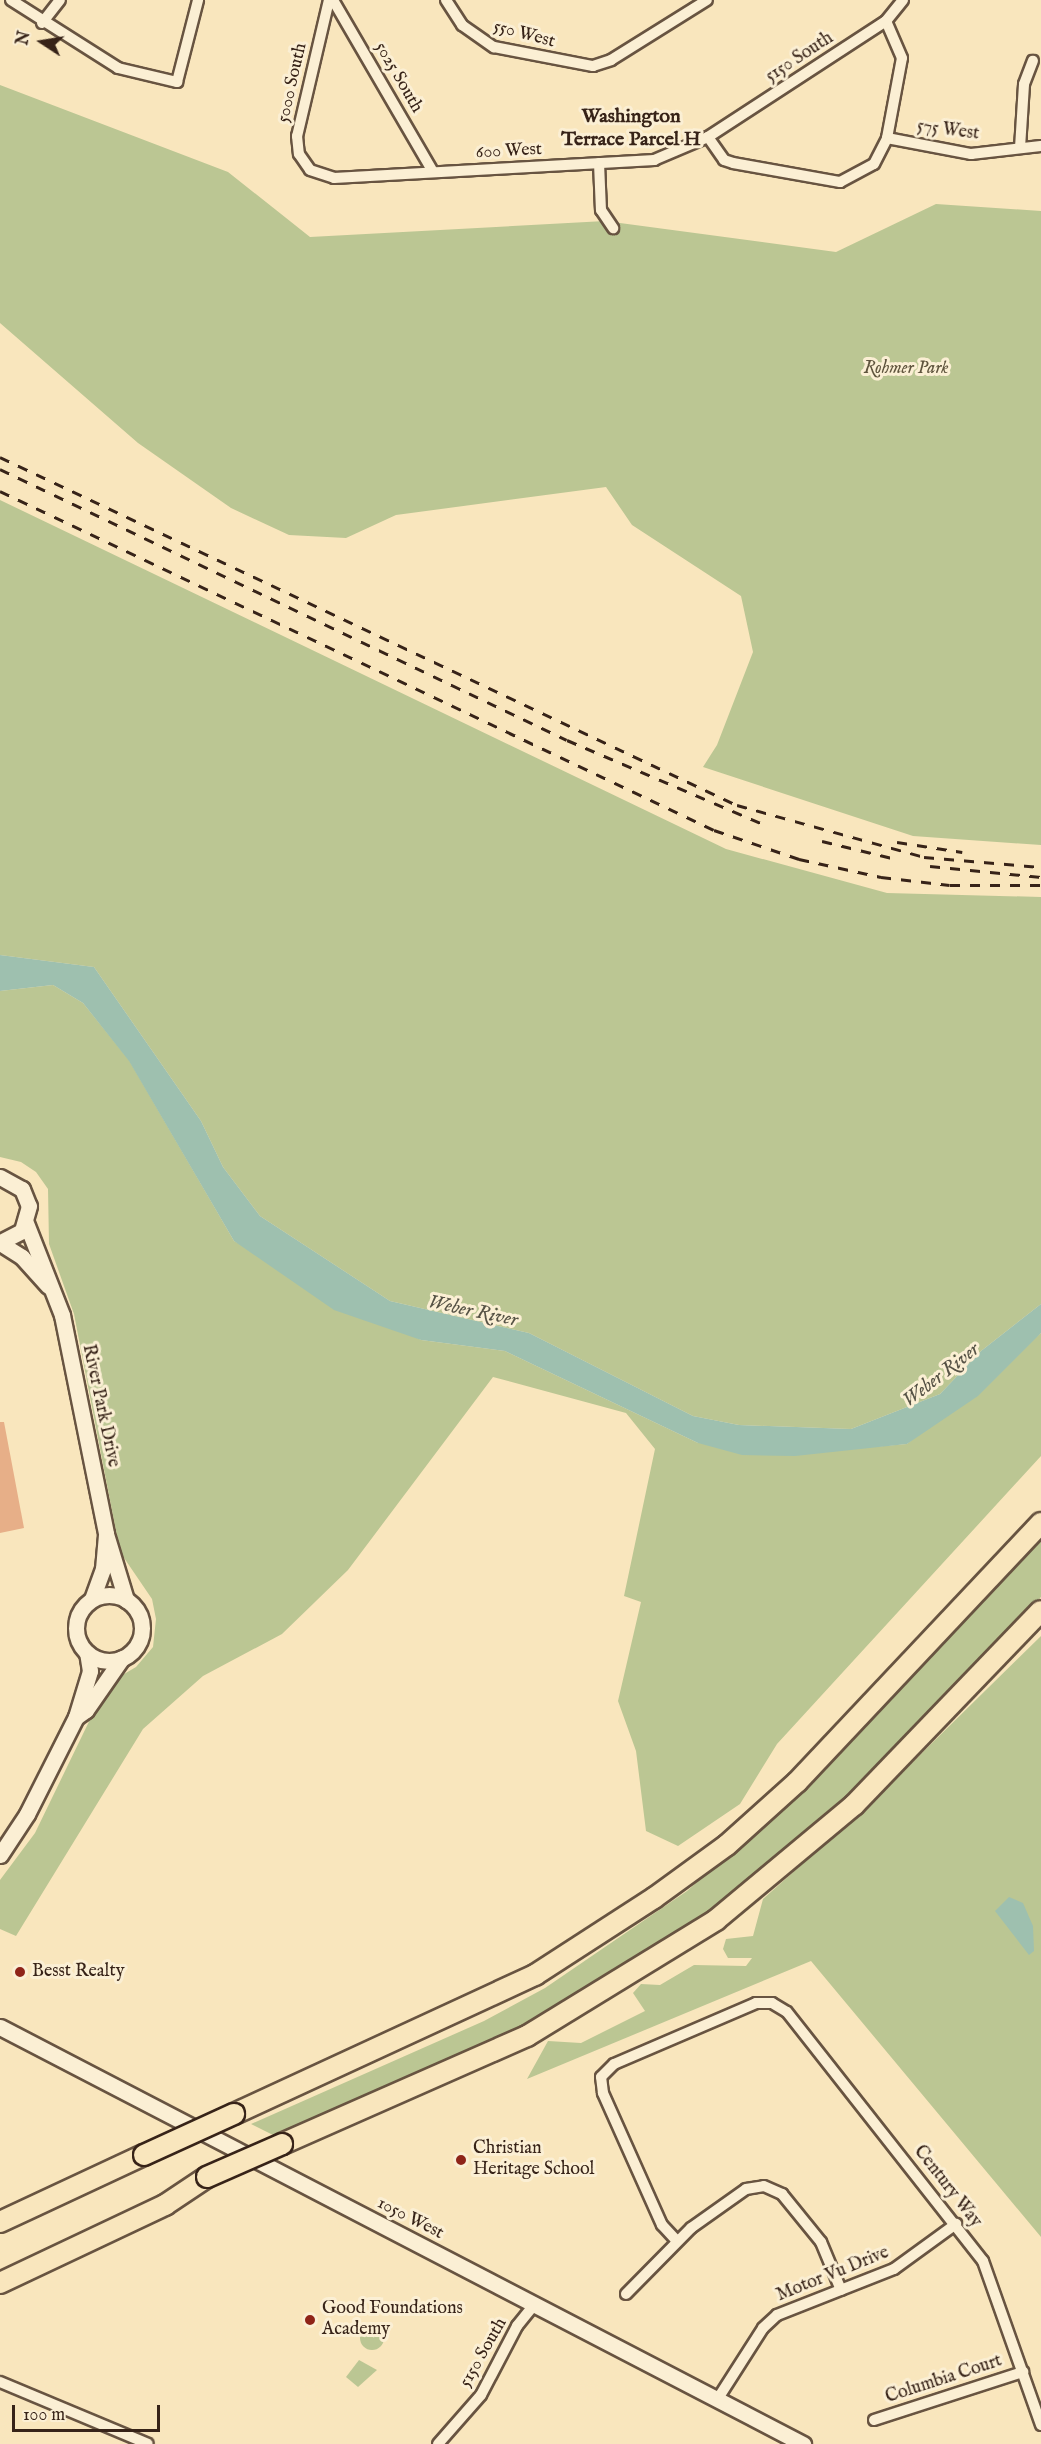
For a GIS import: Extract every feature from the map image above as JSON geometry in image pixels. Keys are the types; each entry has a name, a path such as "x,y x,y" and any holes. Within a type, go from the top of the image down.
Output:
{"highway":[{"path":"0,2222 535,1975 664,1892 727,1845 796,1782 1041,1523"},
{"path":"0,2269 527,2036 716,1920 854,1805 1041,1611"},
{"path":"0,2283 165,2205 207,2177"}],"street":[{"path":"11,0 42,23 118,68 177,82 198,0"},
{"path":"42,23 60,0"},
{"name":"5000 South","path":"310,170 299,154 297,136 331,0"},
{"name":"5025 South","path":"331,0 433,172"},
{"name":"550 West","path":"446,0 462,25 494,47 593,66 611,60 703,1"},
{"name":"5150 South","path":"708,138 886,21 903,0"},
{"path":"708,138 724,160 840,182 874,164 887,138 902,58 886,21"},
{"path":"1020,148 1024,84 1034,62"},
{"name":"600 West","path":"310,170 334,178 599,164 670,157 708,138"},
{"name":"575 West","path":"887,138 970,154 1041,146"},
{"path":"599,164 601,210 613,228"},
{"name":"River Park Drive","path":"0,1177 16,1183 27,1197 26,1223 62,1315 106,1534 126,1600"},
{"path":"0,1242 15,1236 26,1223"},
{"name":"River Park Drive","path":"0,1242 21,1257 50,1288"},
{"name":"River Park Drive","path":"92,1599 103,1569 106,1534"},
{"path":"0,1855 27,1814 76,1717 90,1671 87,1653 77,1638 76,1622 92,1599 109,1595 126,1600 141,1625 137,1645 122,1658 86,1710 76,1717"},
{"path":"87,1653 104,1660 122,1658"},
{"name":"Century Way","path":"677,2241 662,2225 603,2092 601,2077 614,2064 756,2003 772,2002 787,2012 843,2089 956,2224 989,2272 1041,2425"},
{"name":"1050 West","path":"0,2026 803,2444"},
{"path":"626,2294 677,2241 746,2189 764,2186 782,2194 821,2242 841,2290"},
{"name":"Motor Vu Drive","path":"717,2400 763,2328 777,2315 894,2269 956,2224"},
{"name":"5150 South","path":"438,2444 481,2395 518,2326 534,2305"},
{"name":"Columbia Court","path":"874,2420 1023,2372"},
{"path":"0,2382 148,2444"},
{"path":"118,2444 122,2433"}],"green space":[{"name":"Rohmer Park","path":"0,85 228,172 310,237 605,221 836,252 936,204 1041,211 1041,845 913,836 703,767 717,745 753,652 741,596 632,525 606,487 396,515 346,538 289,535 231,508 138,443 0,323"},
{"path":"0,500 726,849 887,893 1041,897 1041,1304 981,1351 940,1394 851,1429 739,1425 693,1416 529,1333 390,1301 260,1216 223,1167 201,1121 94,967 0,955"},
{"path":"53,985 83,1003 129,1060 234,1241 421,1340 505,1351 698,1443 872,1447 907,1444 1041,1333 1041,1456 777,1744 740,1804 678,1846 646,1831 636,1751 618,1701 641,1602 624,1596 655,1449 626,1413 493,1377 348,1570 282,1634 203,1676 143,1729 16,1936 0,1929 0,1880 35,1833 98,1703 114,1680 136,1667 153,1647 156,1619 152,1599 120,1552 74,1314 49,1244 48,1189 36,1172 21,1162 0,1157 0,991"},
{"path":"1041,1532 1041,1597 844,1801 774,1863 700,1919 565,2005 422,2073 277,2137 251,2124 484,2021 545,1988 687,1891 816,1776"},
{"path":"1041,1636 1041,2237 811,1961 527,2079 548,2041 581,2043 645,2011 633,1993 641,1984 660,1985 694,1965 746,1966 752,1958 728,1958 723,1949 726,1939 753,1936 763,1899 872,1802"},
{"path":"372,2326 380,2330 384,2338 380,2346 372,2350 364,2346 360,2338 364,2330"},
{"path":"359,2360 377,2370 358,2387 346,2377"}],"shaded area":[{"path":"0,955 94,967 201,1121 223,1167 260,1216 390,1301 529,1333 693,1416 739,1425 851,1429 940,1394 981,1351 1041,1304 1041,1333 978,1396 907,1444 795,1456 742,1455 698,1443 505,1351 421,1340 334,1310 234,1241 129,1061 83,1003 53,985 0,991"},
{"path":"1009,1897 1023,1903 1033,1926 1034,1951 1029,1955 995,1911"}],"building":[{"path":"0,1422 4,1422 24,1528 0,1533"}],"railway":[{"path":"0,457 737,805 924,857 1041,867"},
{"path":"0,469 567,740 761,823"},
{"path":"0,491 714,830 799,859 881,877 950,885 1041,885"},
{"path":"822,841 892,858"},
{"path":"897,842 962,852"},
{"path":"930,866 1041,877"}],"place":[{"name":"Besst Realty","path":"20,1972"},
{"name":"Christian Heritage School","path":"461,2160"},
{"name":"Good Foundations Academy","path":"310,2320"}],"district":[{"name":"Washington Terrace Parcel H","path":"631,128"}],"water label":[{"name":"Weber River","path":"473,1311"},
{"name":"Weber River","path":"941,1375"}]}
